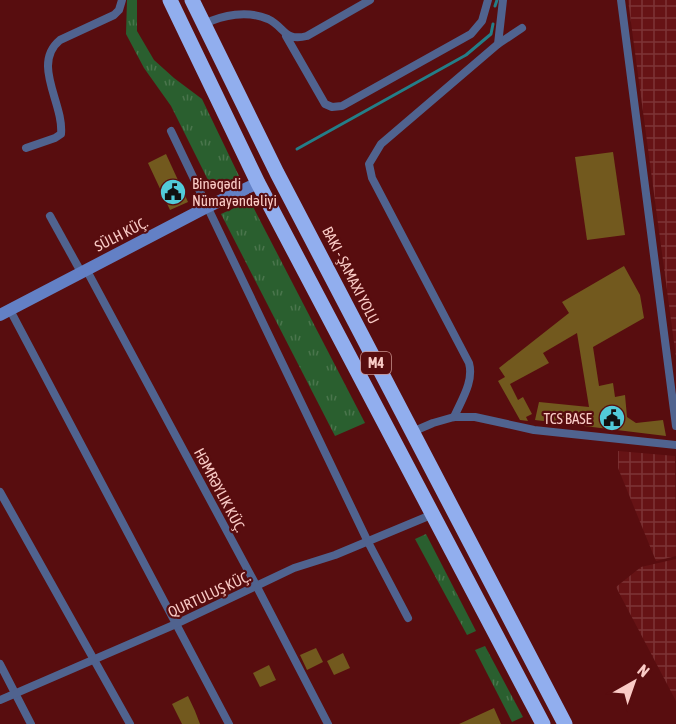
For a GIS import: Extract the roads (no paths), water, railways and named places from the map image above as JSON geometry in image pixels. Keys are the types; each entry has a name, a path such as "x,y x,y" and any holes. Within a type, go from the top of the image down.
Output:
{"highway":[{"name":"M4","path":"170,0 258,183 539,723"},
{"name":"M4","path":"192,0 277,173 565,724"}],"street":[{"path":"26,148 56,138 61,134 62,124 47,70 47,56 53,45 114,15 119,10 122,0"},
{"path":"286,36 300,38 307,36 370,0"},
{"path":"204,24 220,16 255,15 267,18 276,24 286,36 325,104 332,107 342,106 471,34 482,21 489,0"},
{"path":"498,44 503,0"},
{"path":"621,0 676,426"},
{"path":"486,12 500,15"},
{"path":"454,417 470,380 469,363 372,178 369,164 381,144 498,44 522,28"},
{"path":"171,131 368,542 408,618"},
{"name":"SÜLH KÜÇ.","path":"5,312 258,183"},
{"name":"HƏMRƏYLIK KÜÇ.","path":"50,216 83,271 257,587 328,724"},
{"path":"5,312 229,724"},
{"path":"412,432 454,417 483,418 534,430 676,445"},
{"path":"0,492 130,724"},
{"name":"QURTULUŞ KÜÇ.","path":"0,700 176,624 294,568 368,542 431,515"},
{"path":"0,664 31,724"}],"waterway":[{"path":"495,6 497,0"},
{"path":"297,149 466,55 491,34 493,24"}],"place":[{"name":"Binəqədi Nümayəndəliyi","path":"173,192"},
{"name":"TCS BASE","path":"612,418"}]}
